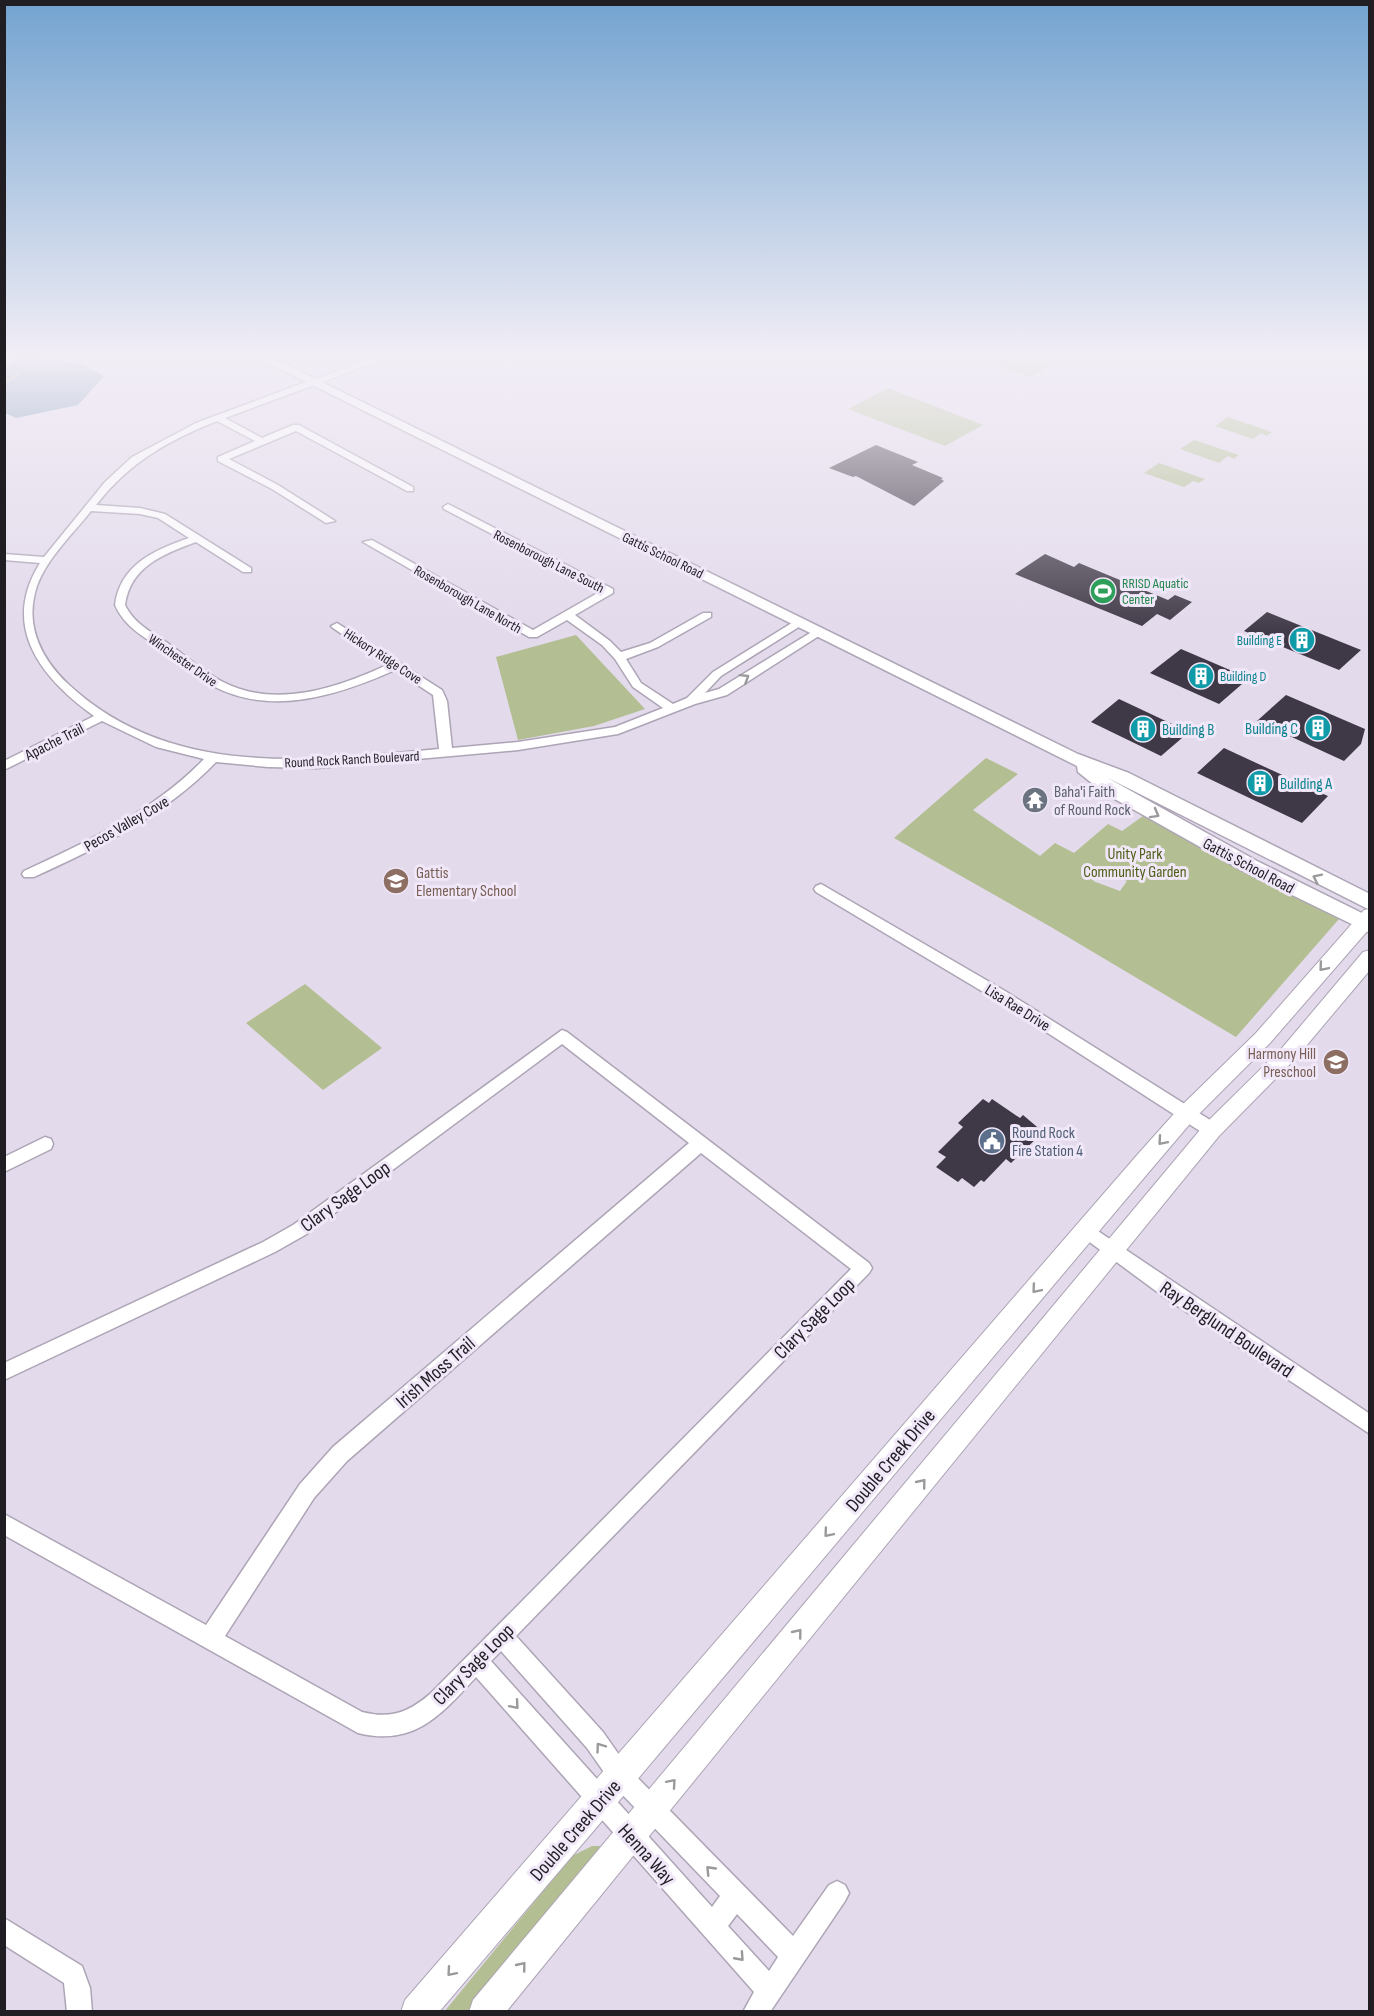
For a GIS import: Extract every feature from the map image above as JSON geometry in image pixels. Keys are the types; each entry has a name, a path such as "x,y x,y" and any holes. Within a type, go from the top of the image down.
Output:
{"main road":[{"name":"Gattis School Road","path":"446,447 1072,758 1124,777 1368,917"}],"street":[{"name":"Round Rock Ranch Boulevard","path":"156,447 119,473 47,560 29,594 26,624 30,639 53,676 103,717 161,745 213,758 317,764 518,746 618,730 729,688 819,632"},
{"path":"248,447 221,459 275,487 330,521"},
{"path":"333,447 410,489"},
{"name":"Rosenborough Lane South","path":"448,507 609,591 568,615"},
{"path":"89,508 151,513 165,518 247,570"},
{"name":"Winchester Drive","path":"195,539 160,554 137,569 123,587 120,605 134,625 216,683 255,695 303,696 342,689 396,665"},
{"name":"Rosenborough Lane North","path":"368,542 533,635 568,615"},
{"path":"4,557 47,560"},
{"path":"568,615 592,631 622,662 637,685 682,705"},
{"path":"622,662 707,615"},
{"name":"Round Rock Ranch Boulevard","path":"682,705 717,674 800,622"},
{"name":"Hickory Ridge Cove","path":"337,626 438,693 441,701 446,753"},
{"name":"Apache Trail","path":"4,766 103,717"},
{"name":"Pecos Valley Cove","path":"29,874 164,803 191,782 213,758"},
{"name":"Lisa Rae Drive","path":"821,889 1000,995 1212,1130"},
{"name":"Double Creek Drive","path":"417,2012 621,1777 1187,1113 1263,1038 1368,917"},
{"path":"485,2012 630,1836 650,1808 1212,1130 1289,1053 1370,957"},
{"name":"Clary Sage Loop","path":"4,1372 268,1248 299,1230 562,1036 863,1268 476,1661 420,1717 406,1725 375,1729 358,1722 4,1524"},
{"name":"Irish Moss Trail","path":"210,1639 307,1491 340,1454 701,1143"},
{"path":"4,1165 45,1144"},
{"name":"Ray Berglund Boulevard","path":"1086,1230 1170,1292 1370,1425"},
{"name":"Henna Way","path":"501,1635 595,1740 621,1777 795,1956"},
{"name":"Henna Way","path":"476,1661 771,1992"},
{"path":"755,2012 771,1992 837,1893"},
{"path":"712,1926 735,1896"},
{"path":"4,1930 73,1975 78,1988 80,2012"}],"green space":[{"path":"1215,447 1239,455 1234,459 1228,456 1219,463 1180,449"},
{"path":"1159,463 1205,479 1199,483 1193,481 1184,487 1144,473"},
{"path":"576,635 645,709 594,726 518,740 496,657"},
{"name":"Unity Park Community Garden","path":"986,758 1018,774 973,810 1040,856 1055,843 1074,853 1108,824 1122,831 1143,816 1339,919 1236,1037 1051,927 894,838","holes":["1104,869 1127,881 1120,891 1093,881"]},
{"path":"305,984 382,1048 323,1090 246,1023"},
{"path":"592,1846 603,1846 471,2011 444,2012 572,1856"}],"building":[{"path":"872,447 881,447 918,462 912,465 943,478 941,479 944,481 914,506 856,476 853,477 829,468"},
{"name":"RRISD Aquatic Center","path":"1045,554 1074,567 1079,563 1168,600 1175,595 1192,602 1170,620 1157,614 1142,626 1015,574"},
{"name":"Building E","path":"1267,612 1361,650 1339,670 1244,631"},
{"name":"Building D","path":"1181,649 1249,678 1219,704 1150,673"},
{"name":"Building C","path":"1286,695 1365,729 1361,744 1344,761 1257,721"},
{"name":"Building B","path":"1119,699 1189,732 1161,756 1091,722"},
{"name":"Building A","path":"1224,748 1328,796 1302,823 1197,773"},
{"name":"Round Rock Fire Station 4","path":"983,1099 989,1103 992,1099 1020,1118 1023,1115 1043,1132 1011,1163 1006,1159 984,1182 981,1180 974,1187 962,1178 958,1182 936,1167 946,1157 938,1152 963,1127 958,1123"}],"place":[{"name":"RRISD Aquatic Center","path":"1103,591"},
{"name":"Building E","path":"1302,640"},
{"name":"Building D","path":"1201,676"},
{"name":"Building C","path":"1318,728"},
{"name":"Building B","path":"1143,729"},
{"name":"Building A","path":"1260,783"},
{"name":"Baha'i Faith of Round Rock","path":"1035,800"},
{"name":"Gattis Elementary School","path":"396,881"},
{"name":"Harmony Hill Preschool","path":"1336,1062"},
{"name":"Round Rock Fire Station 4","path":"992,1141"}]}
